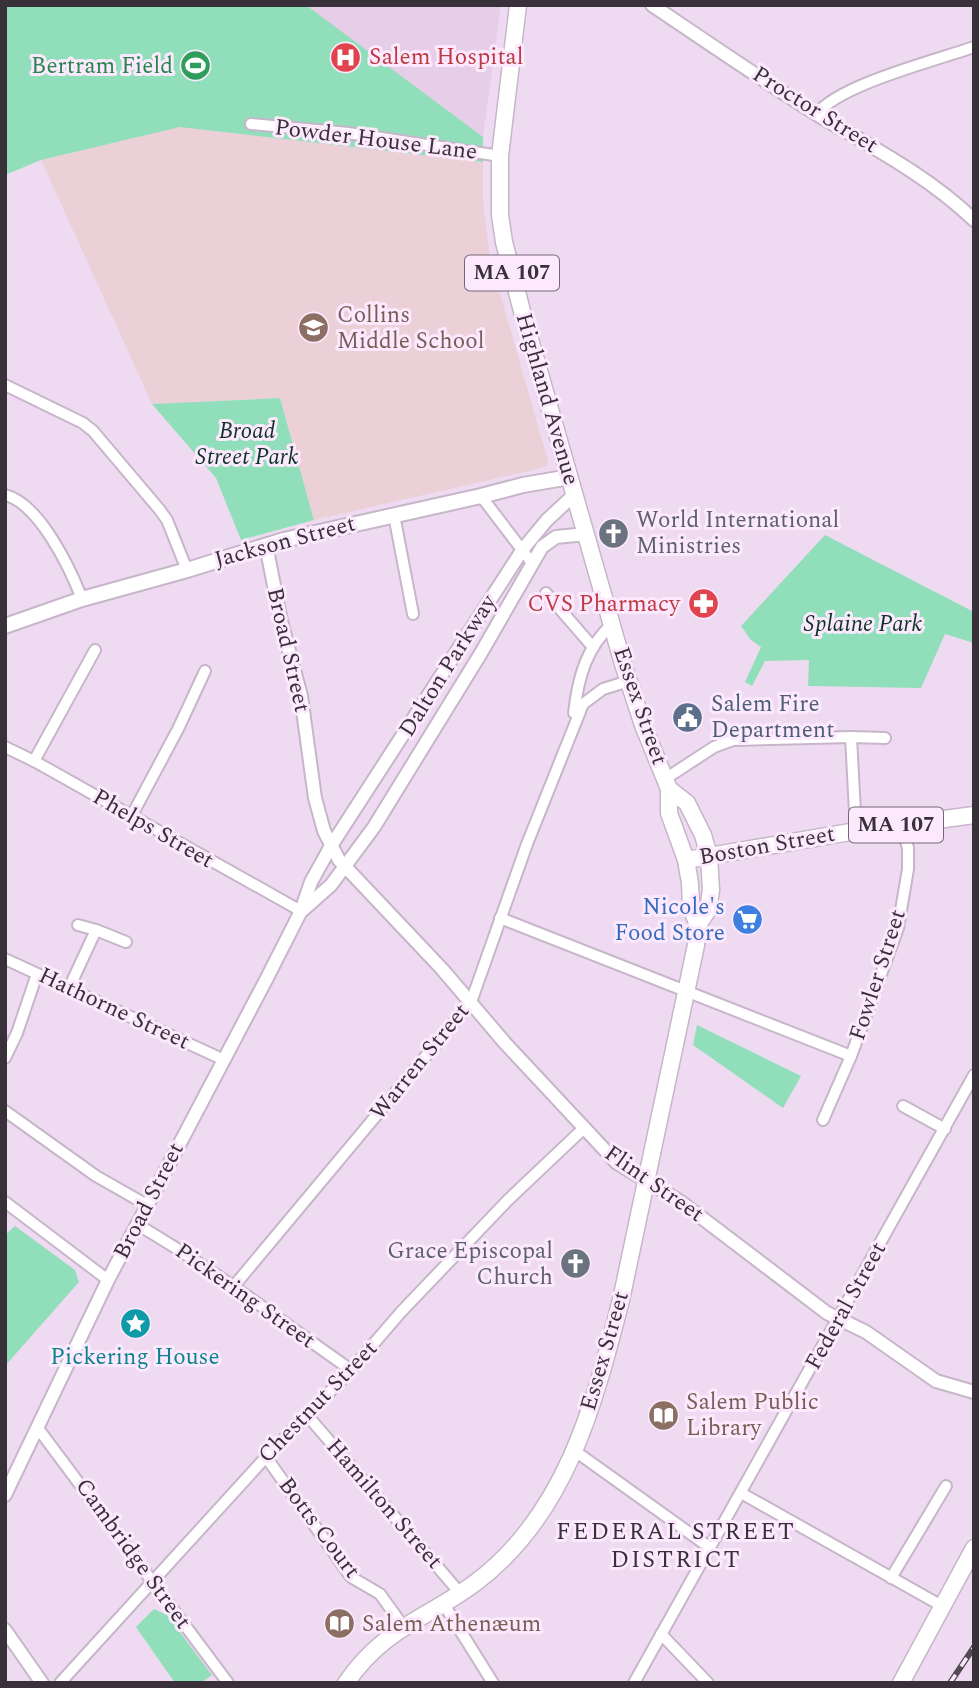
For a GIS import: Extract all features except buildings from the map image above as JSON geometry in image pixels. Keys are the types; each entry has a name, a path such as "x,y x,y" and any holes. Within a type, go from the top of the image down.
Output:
{"main road":[{"name":"Highland Avenue","path":"517,5 500,156 499,190 504,242 612,624"},
{"name":"Jackson Street","path":"5,626 82,599 327,528 570,477"},
{"name":"Essex Street","path":"612,624 643,725 667,784 669,813 686,860 691,908 698,925"},
{"name":"Essex Street","path":"346,1683 369,1653 403,1626 490,1572 531,1526 559,1483 575,1451 611,1340 698,925 708,910 711,890 709,856 703,835 687,803 667,784"},
{"name":"Boston Street","path":"686,860 856,831 974,815"},
{"path":"901,1683 974,1548"}],"street":[{"name":"Proctor Street","path":"652,5 817,114 936,188 974,220"},
{"path":"817,114 830,100 850,90 974,47"},
{"name":"Powder House Lane","path":"251,124 334,132 500,156"},
{"path":"5,385 83,423 93,431 167,520 187,570"},
{"name":"Dalton Parkway","path":"331,846 523,550 547,520 575,494"},
{"path":"5,495 16,498 44,529 73,573 82,599"},
{"path":"481,496 532,563"},
{"path":"394,515 413,614"},
{"name":"Dalton Parkway","path":"346,867 481,653 532,563 549,540 566,534 586,534"},
{"name":"Broad Street","path":"5,1495 108,1280 301,911 312,882 331,846 315,798 301,696 281,621 266,545"},
{"path":"546,593 592,646"},
{"name":"Warren Street","path":"573,723 577,683 592,646 612,624"},
{"path":"34,761 95,650"},
{"path":"131,817 178,729 205,671"},
{"name":"Warren Street","path":"234,1286 471,1002 573,723 583,704 595,694 629,681"},
{"path":"851,737 856,831"},
{"path":"667,784 714,747 733,740 885,737"},
{"name":"Phelps Street","path":"5,747 301,911"},
{"name":"Fowler Street","path":"823,1120 851,1056 898,928 908,869 908,848 901,824"},
{"name":"Flint Street","path":"331,846 346,867 617,1163 681,1202 838,1319 866,1332 936,1381 974,1392"},
{"name":"Broad Street","path":"301,911 331,885 346,867"},
{"path":"500,918 851,1056"},
{"path":"78,925 126,942"},
{"path":"69,988 96,930"},
{"name":"Hathorne Street","path":"5,959 222,1059"},
{"path":"5,1058 17,1033 37,974"},
{"name":"Federal Street","path":"634,1683 974,1075"},
{"path":"903,1106 945,1129"},
{"path":"5,1111 96,1177 147,1205"},
{"name":"Chestnut Street","path":"60,1683 265,1457 351,1370 401,1312 550,1158 584,1128"},
{"path":"5,1202 108,1280"},
{"name":"Pickering Street","path":"138,1225 172,1244 234,1286 351,1370"},
{"name":"Hamilton Street","path":"307,1415 460,1593"},
{"name":"Cambridge Street","path":"37,1427 228,1683"},
{"path":"575,1451 709,1547"},
{"name":"Botts Court","path":"265,1457 351,1577 380,1594 403,1626"},
{"path":"891,1578 946,1486"},
{"path":"741,1493 942,1606"},
{"path":"443,1603 493,1683"},
{"path":"5,1630 42,1683"},
{"path":"662,1634 708,1683"},
{"path":"23,1656 30,1683"}],"shaded area":[{"name":"Salem Hospital","path":"174,5 501,5 483,137 223,106"},
{"name":"Collins Middle School","path":"180,126 483,162 483,202 490,258 548,461 546,467 314,520 280,398 152,404 41,160"}],"green space":[{"name":"Bertram Field","path":"5,5 306,5 483,137 483,162 180,127 41,160 5,175"},
{"name":"Broad Street Park","path":"280,398 314,520 241,540 216,478 152,404"},
{"name":"Splaine Park","path":"825,535 974,612 974,643 945,634 921,688 808,686 809,660 765,661 752,686 745,682 761,647 751,640 741,626"},
{"path":"697,1025 801,1076 783,1108 693,1045"},
{"path":"15,1226 75,1270 79,1282 5,1366 5,1235"},
{"path":"154,1609 167,1615 212,1675 201,1683 175,1683 136,1627"}],"railway":[{"path":"950,1683 974,1647"}],"place":[{"name":"Salem Hospital","path":"346,57"},
{"name":"Bertram Field","path":"196,66"},
{"name":"Collins Middle School","path":"314,328"},
{"name":"World International Ministries","path":"613,533"},
{"name":"CVS Pharmacy","path":"703,604"},
{"name":"Salem Fire Department","path":"688,717"},
{"name":"Nicole's Food Store","path":"748,920"},
{"name":"Grace Episcopal Church","path":"576,1264"},
{"name":"Pickering House","path":"135,1323"},
{"name":"Salem Public Library","path":"663,1415"},
{"name":"Salem Athenæum","path":"339,1624"}],"district":[{"name":"FEDERAL STREET DISTRICT","path":"676,1546"}]}
